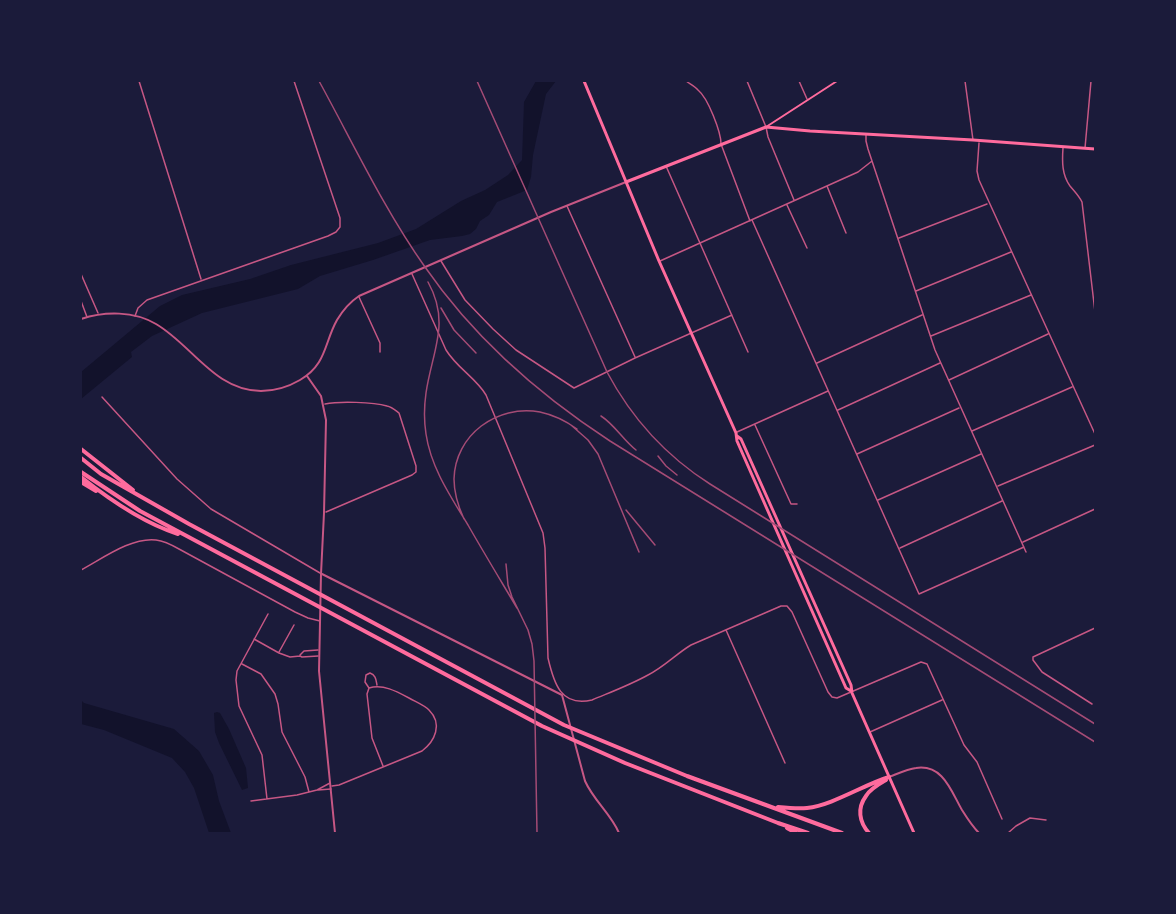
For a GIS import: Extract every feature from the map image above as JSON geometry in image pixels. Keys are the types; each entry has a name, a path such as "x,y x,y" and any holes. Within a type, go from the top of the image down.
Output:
{"highway":[{"path":"81,450 140,496"},
{"path":"81,458 101,474 140,496 564,725 687,776 842,833"},
{"path":"81,472 140,511 542,726 625,763 808,833"},
{"path":"81,480 129,511 167,530 188,537"},
{"path":"774,807 807,808 821,805 889,777"},
{"path":"869,833 860,818 861,807 866,795 889,777"},
{"path":"778,823 796,833"}],"main road":[{"path":"584,81 659,261 851,686 851,692 914,833"},
{"path":"626,182 766,127 837,81"},
{"path":"777,120 780,129"},
{"path":"766,127 1095,149"}],"street":[{"path":"139,81 201,280"},
{"path":"135,316 138,308 147,300 328,236 340,227 340,218 294,81"},
{"path":"686,81 700,90 708,104 751,220 919,594 1024,547"},
{"path":"747,81 795,201"},
{"path":"799,81 807,100"},
{"path":"965,81 973,140"},
{"path":"1085,149 1091,81"},
{"path":"866,134 872,161 930,337 1026,552"},
{"path":"979,141 977,171 988,203 1095,434"},
{"path":"1063,147 1063,173 1082,202 1095,312"},
{"path":"659,261 858,172 872,161"},
{"path":"666,166 748,352"},
{"path":"81,319 99,314 140,317 170,334 228,383 254,391 278,389 307,376 316,366 326,352 337,321 347,306 365,292 626,182"},
{"path":"827,186 846,232"},
{"path":"898,239 988,203"},
{"path":"787,204 807,248"},
{"path":"567,206 635,358"},
{"path":"915,291 1011,252"},
{"path":"441,260 465,300 493,329 516,350 574,388 732,315"},
{"path":"411,273 450,355 486,395 540,524 545,548 548,658 551,670 562,695 588,787 612,819 619,833"},
{"path":"81,274 99,314"},
{"path":"930,337 1031,295"},
{"path":"359,296 380,343 380,352"},
{"path":"81,301 87,317"},
{"path":"816,363 923,315"},
{"path":"948,380 1049,334"},
{"path":"838,411 940,363"},
{"path":"307,376 317,389 324,404 327,436 319,656 335,833"},
{"path":"972,431 1074,386"},
{"path":"737,435 829,391"},
{"path":"102,397 177,479 211,509 321,574 574,701 592,700 648,675 682,651 726,629 781,606 787,606 792,612 828,692 837,699 916,664 924,663 929,667 964,745 977,762 1002,819"},
{"path":"324,404 361,403 393,408 399,413 416,466 416,472 324,513"},
{"path":"856,454 960,407"},
{"path":"755,425 791,504 797,504"},
{"path":"997,486 1095,445"},
{"path":"878,501 981,453"},
{"path":"899,548 1003,500"},
{"path":"1022,543 1095,509"},
{"path":"81,570 119,549 145,540 156,540 179,549 295,612 320,622"},
{"path":"267,799 262,755 239,706 236,675 268,614"},
{"path":"279,653 294,625"},
{"path":"1092,705 1042,672 1033,657 1095,628"},
{"path":"726,629 785,764"},
{"path":"254,639 290,657 319,656"},
{"path":"300,656 304,651 319,650"},
{"path":"241,663 261,674 275,694 282,732 305,777 309,792"},
{"path":"377,686 373,674 367,674 365,679 369,688 367,694 372,738 384,767"},
{"path":"251,801 290,797 339,785 422,751 432,741 437,726 429,710 395,691 377,686 369,688"},
{"path":"869,732 944,699"},
{"path":"889,777 920,767 937,773 947,781 960,807 979,833"},
{"path":"317,790 331,786"},
{"path":"1008,833 1030,818 1046,820"}],"shaded area":[{"path":"536,81 556,81 546,94 527,190 497,202 489,215 480,221 470,234 430,240 320,276 298,289 202,313 152,336 131,352 132,357 81,399 81,372 160,306 182,295 250,279 291,265 378,243 416,229 508,175 522,160 524,102"},
{"path":"81,700 84,703 174,729 199,751 213,775 219,801 231,833 209,833 194,788 185,772 172,758 104,730 81,724"},
{"path":"214,713 220,713 229,729 246,768 248,788 242,790 219,743 215,732"}],"railway":[{"path":"319,81 382,199 425,267 464,318 533,384 610,441 1095,742"},
{"path":"477,81 607,372 627,405 651,435 679,461 710,484 1095,724"},
{"path":"428,282 435,297 439,324 425,403 426,434 432,459 449,493 517,608"},
{"path":"441,308 454,330 476,353"},
{"path":"464,519 455,489 456,463 470,436 481,426 494,418 524,411 550,415 577,429"},
{"path":"601,416 636,450"},
{"path":"571,425 588,440 598,454 639,552"},
{"path":"658,456 677,475"},
{"path":"626,510 655,545"},
{"path":"506,564 508,585 528,630 534,661 537,833"}]}
